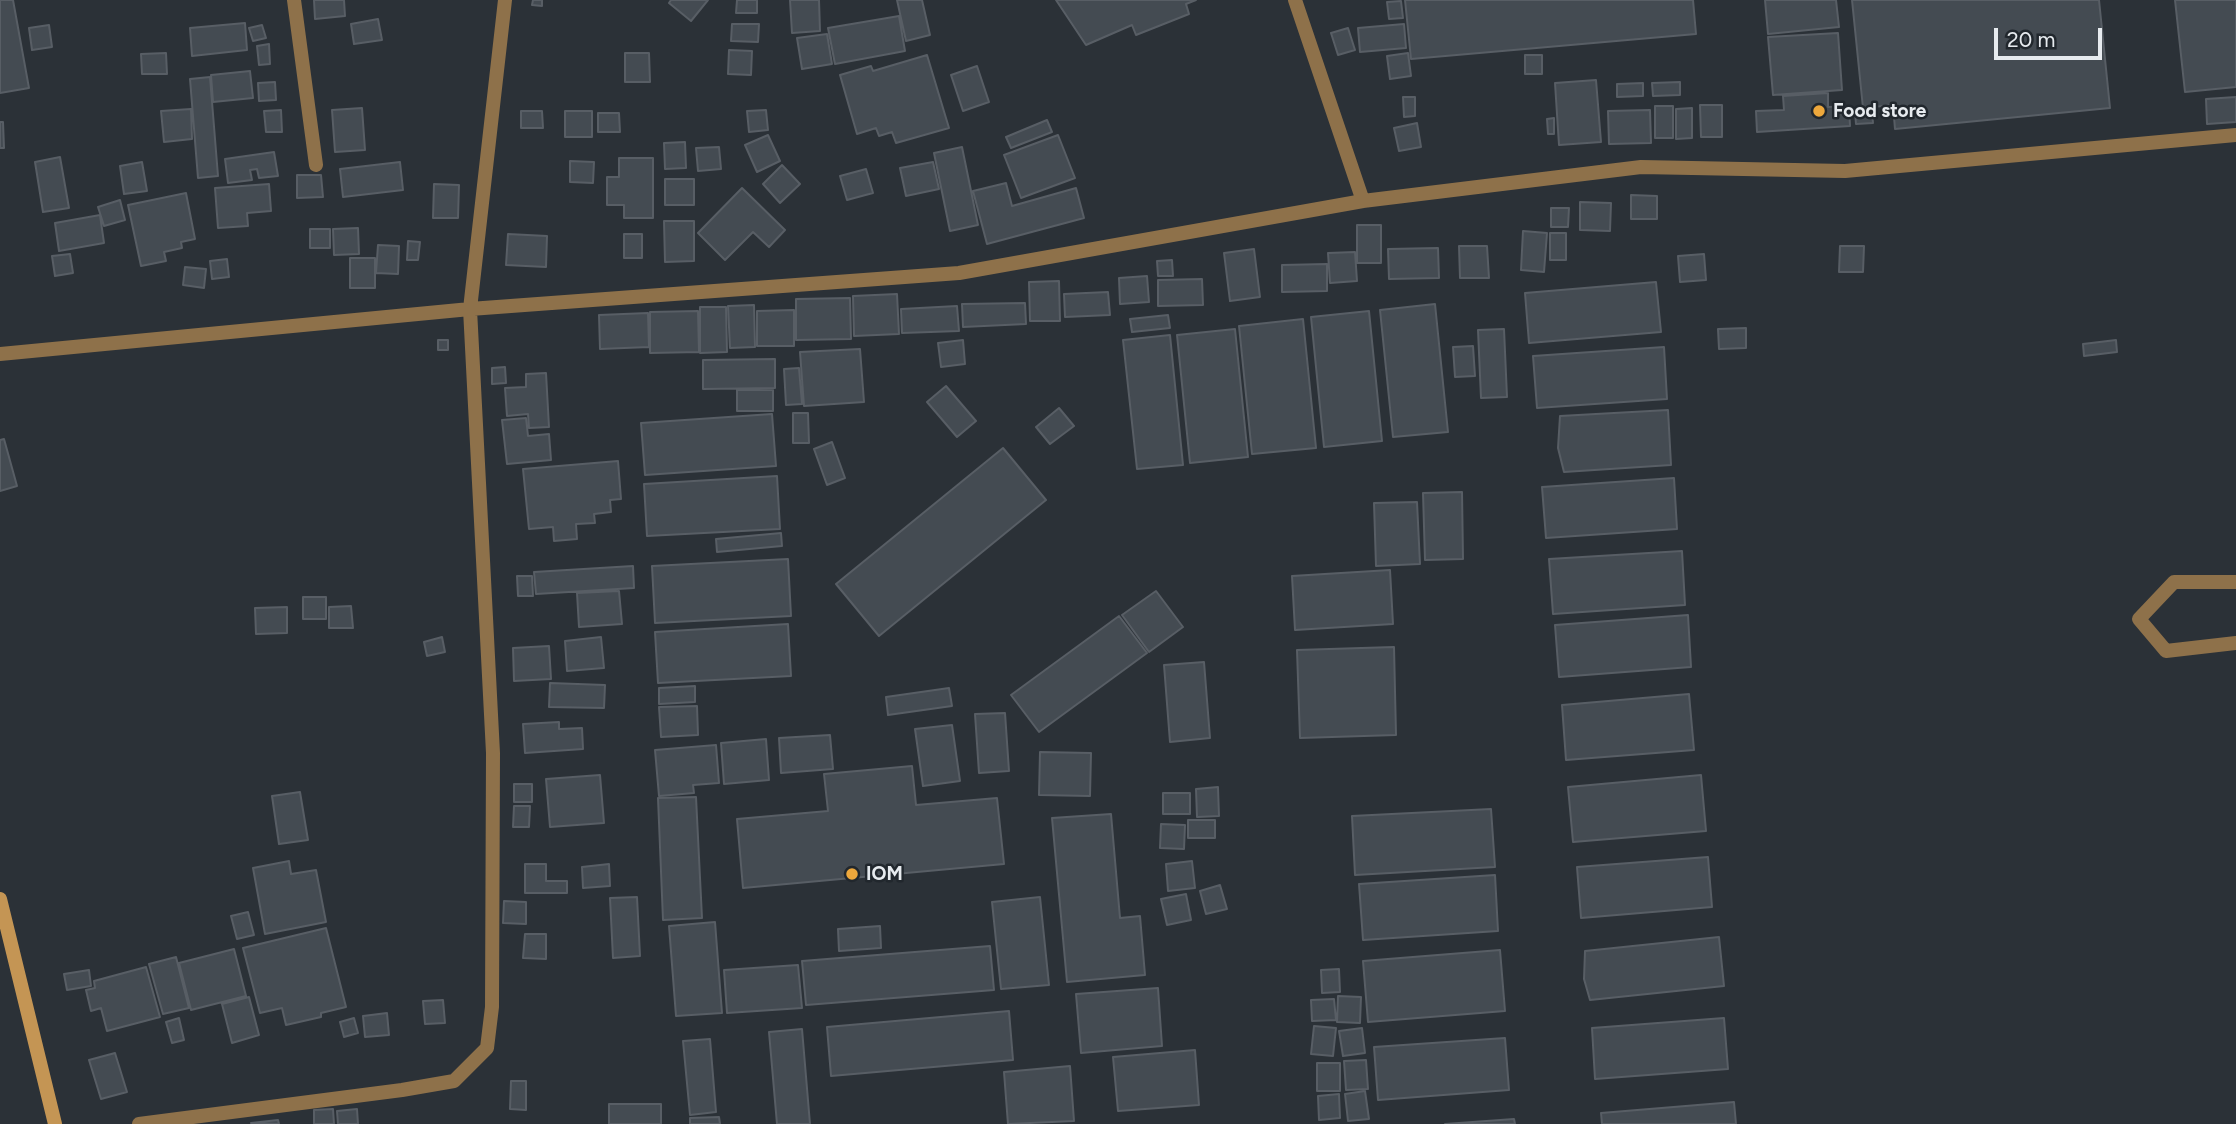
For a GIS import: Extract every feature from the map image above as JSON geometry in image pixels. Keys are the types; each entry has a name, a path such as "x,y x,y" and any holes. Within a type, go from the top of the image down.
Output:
{"street":[{"path":"294,0 316,165"},
{"path":"139,1124 454,1081 487,1048 492,1007 493,753 470,309 505,0"},
{"path":"1295,0 1363,201"},
{"path":"0,354 470,309 959,273 1363,201 1641,167 1845,171 2236,135"},
{"path":"2236,582 2174,582 2139,619 2166,651 2236,643"},
{"path":"0,899 55,1124"}],"building":[{"path":"0,0 13,0 29,88 0,93"},
{"path":"314,0 344,0 345,16 315,19"},
{"path":"533,0 542,0 542,6 532,5"},
{"path":"671,0 708,0 691,21 669,3"},
{"path":"737,0 757,0 757,13 736,13"},
{"path":"790,0 819,0 820,31 792,33"},
{"path":"897,0 922,0 930,35 906,41"},
{"path":"1056,0 1196,0 1186,4 1189,14 1136,35 1132,25 1086,45"},
{"path":"1405,0 1693,0 1696,34 1411,59"},
{"path":"1765,0 1836,0 1839,27 1768,34"},
{"path":"1852,0 2099,0 2110,108 1895,129 1893,105 1863,108"},
{"path":"2175,0 2236,0 2236,87 2185,92"},
{"path":"1401,1 1403,18 1389,19 1387,2"},
{"path":"899,16 905,51 835,64 828,28"},
{"path":"378,19 382,40 354,44 351,24"},
{"path":"245,23 247,50 192,56 190,28"},
{"path":"732,24 759,24 758,42 731,41"},
{"path":"1404,24 1406,48 1360,52 1358,28"},
{"path":"49,25 52,47 32,50 29,28"},
{"path":"262,25 266,38 253,41 249,28"},
{"path":"1348,28 1355,50 1338,55 1331,33"},
{"path":"1838,33 1842,90 1773,95 1768,37"},
{"path":"827,34 832,64 802,69 797,38"},
{"path":"269,44 270,64 259,65 257,46"},
{"path":"729,50 752,51 751,75 728,74"},
{"path":"166,53 167,74 142,74 141,54"},
{"path":"625,53 649,53 650,82 625,82"},
{"path":"1408,53 1411,76 1390,79 1387,56"},
{"path":"927,55 949,128 896,143 892,132 879,136 876,128 857,134 840,75 871,66 873,71"},
{"path":"1525,55 1542,55 1542,74 1525,74"},
{"path":"977,66 989,102 963,111 951,75"},
{"path":"250,71 253,98 213,102 211,75"},
{"path":"210,77 218,176 198,178 190,79"},
{"path":"1596,80 1601,142 1559,145 1555,83"},
{"path":"275,82 276,100 259,101 258,83"},
{"path":"1680,82 1680,95 1653,96 1652,83"},
{"path":"1643,83 1643,96 1617,97 1617,84"},
{"path":"1828,93 1828,107 1849,106 1850,126 1757,132 1756,111 1784,110 1783,96"},
{"path":"1403,97 1415,97 1415,116 1404,117"},
{"path":"2236,97 2236,122 2207,124 2206,99"},
{"path":"1700,105 1722,105 1722,137 1701,137"},
{"path":"1655,106 1673,106 1673,138 1655,138"},
{"path":"362,108 365,150 335,152 332,110"},
{"path":"1692,108 1692,138 1676,139 1676,109"},
{"path":"191,109 192,139 164,142 161,111"},
{"path":"281,110 282,132 266,132 264,111"},
{"path":"766,110 768,130 749,132 747,111"},
{"path":"1650,110 1651,143 1609,144 1608,111"},
{"path":"521,111 542,111 543,128 521,128"},
{"path":"565,111 592,111 592,137 565,137"},
{"path":"1872,111 1873,123 1856,124 1855,112"},
{"path":"598,113 619,113 620,132 598,132"},
{"path":"1554,118 1554,134 1548,134 1547,119"},
{"path":"1047,120 1052,132 1011,148 1006,137"},
{"path":"0,122 3,122 4,148 0,148"},
{"path":"1417,123 1421,147 1399,151 1394,128"},
{"path":"768,135 780,161 757,172 745,145"},
{"path":"1058,135 1075,178 1021,198 1004,155"},
{"path":"685,142 686,168 665,169 664,143"},
{"path":"719,147 721,169 698,171 696,148"},
{"path":"962,147 978,225 950,231 934,153"},
{"path":"274,152 278,176 259,178 257,169 250,170 252,180 228,183 225,159"},
{"path":"60,157 69,208 43,212 35,162"},
{"path":"619,158 653,158 653,218 624,218 624,205 607,205 607,177 619,177"},
{"path":"570,161 594,162 593,183 570,182"},
{"path":"142,162 147,191 124,194 120,166"},
{"path":"400,162 403,190 343,197 340,169"},
{"path":"933,162 939,189 906,196 900,168"},
{"path":"782,165 800,184 780,203 763,184"},
{"path":"866,169 873,193 847,200 840,176"},
{"path":"297,175 321,175 323,197 297,198"},
{"path":"665,179 694,179 694,205 665,205"},
{"path":"1006,183 1012,206 1076,188 1084,218 987,244 973,191"},
{"path":"269,184 271,211 247,213 248,226 218,228 215,188"},
{"path":"434,184 459,185 458,218 433,218"},
{"path":"742,188 785,230 769,247 753,232 725,260 698,233"},
{"path":"186,193 195,239 181,242 182,248 164,252 166,261 141,266 128,205"},
{"path":"1631,195 1657,196 1657,219 1631,219"},
{"path":"120,200 125,220 104,226 98,207"},
{"path":"1580,202 1611,203 1610,231 1580,230"},
{"path":"1551,208 1569,208 1568,227 1551,227"},
{"path":"100,215 104,243 59,251 55,223"},
{"path":"664,221 694,221 694,261 665,262"},
{"path":"1357,225 1381,225 1381,263 1357,263"},
{"path":"358,228 359,254 334,255 333,229"},
{"path":"310,229 330,229 330,248 310,248"},
{"path":"1523,231 1547,233 1544,272 1521,270"},
{"path":"1550,233 1566,233 1566,260 1550,260"},
{"path":"508,234 547,236 546,267 506,265"},
{"path":"624,234 642,234 642,258 624,258"},
{"path":"408,241 420,242 418,260 407,260"},
{"path":"378,245 399,246 398,274 376,273"},
{"path":"1459,246 1487,246 1489,278 1460,278"},
{"path":"1840,246 1864,246 1863,272 1839,272"},
{"path":"1438,248 1439,278 1389,279 1388,249"},
{"path":"1254,249 1260,297 1230,301 1224,253"},
{"path":"1355,252 1357,281 1330,283 1328,253"},
{"path":"70,254 73,273 55,276 52,256"},
{"path":"1704,254 1706,280 1680,282 1678,256"},
{"path":"350,258 375,258 375,288 350,288"},
{"path":"227,259 229,277 212,279 210,261"},
{"path":"1172,260 1173,276 1158,276 1157,261"},
{"path":"1327,264 1327,291 1282,292 1282,265"},
{"path":"185,267 206,269 204,288 183,285"},
{"path":"1147,276 1149,302 1120,304 1119,278"},
{"path":"1202,279 1203,305 1158,306 1158,280"},
{"path":"1059,281 1060,321 1030,321 1029,282"},
{"path":"1656,282 1661,332 1529,343 1525,293"},
{"path":"1108,292 1110,315 1065,317 1064,294"},
{"path":"897,294 899,334 854,336 853,296"},
{"path":"850,298 851,339 796,340 796,299"},
{"path":"1025,303 1026,324 963,327 962,304"},
{"path":"1435,304 1448,432 1393,437 1380,310"},
{"path":"754,305 755,347 730,348 728,306"},
{"path":"957,306 959,331 902,333 901,309"},
{"path":"700,307 726,307 727,352 700,353"},
{"path":"794,310 794,346 757,346 757,311"},
{"path":"698,311 699,352 650,353 650,312"},
{"path":"1369,311 1382,441 1324,447 1311,317"},
{"path":"648,313 649,347 600,349 599,315"},
{"path":"1168,315 1170,328 1132,332 1130,319"},
{"path":"1303,319 1316,448 1252,454 1239,326"},
{"path":"1746,328 1746,348 1719,349 1718,329"},
{"path":"1235,329 1248,457 1190,463 1177,335"},
{"path":"1504,329 1507,397 1481,398 1478,330"},
{"path":"1170,335 1183,465 1137,469 1123,340"},
{"path":"438,340 448,340 448,350 438,350"},
{"path":"963,340 965,364 941,367 938,343"},
{"path":"2116,340 2117,352 2084,356 2083,344"},
{"path":"1473,346 1475,376 1455,377 1453,347"},
{"path":"1664,347 1667,399 1537,408 1533,356"},
{"path":"860,349 864,402 804,406 800,352"},
{"path":"775,359 775,388 703,389 703,360"},
{"path":"505,367 506,383 492,384 492,368"},
{"path":"799,368 802,404 786,405 784,369"},
{"path":"546,373 549,427 529,428 528,414 507,416 505,388 526,387 526,374"},
{"path":"946,386 976,421 957,437 927,402"},
{"path":"737,390 773,390 773,411 737,411"},
{"path":"1059,408 1074,426 1050,444 1036,427"},
{"path":"1668,410 1671,465 1564,472 1558,448 1560,416"},
{"path":"793,413 808,413 809,443 793,443"},
{"path":"772,414 776,466 645,475 641,423"},
{"path":"526,418 528,436 549,434 551,460 507,464 502,420"},
{"path":"4,439 17,486 0,491 0,440"},
{"path":"832,442 845,478 827,485 814,449"},
{"path":"1003,448 1046,500 879,636 836,584"},
{"path":"618,461 621,499 610,500 611,512 594,514 595,523 576,524 577,539 554,541 553,527 529,529 523,469"},
{"path":"777,476 780,529 647,536 644,484"},
{"path":"1674,478 1677,529 1546,538 1542,487"},
{"path":"1462,492 1463,559 1425,560 1423,493"},
{"path":"1417,502 1420,564 1376,566 1374,503"},
{"path":"781,533 782,546 717,552 716,539"},
{"path":"1682,551 1685,605 1553,614 1549,559"},
{"path":"788,559 791,616 655,623 652,566"},
{"path":"633,566 634,588 536,594 534,572"},
{"path":"1390,570 1393,624 1295,630 1292,576"},
{"path":"517,576 532,576 533,596 518,596"},
{"path":"619,591 622,624 579,627 577,593"},
{"path":"1156,591 1183,627 1149,652 1122,615"},
{"path":"303,597 326,597 326,619 303,619"},
{"path":"351,606 353,628 329,628 329,607"},
{"path":"287,607 287,633 256,634 255,608"},
{"path":"1688,615 1691,667 1559,677 1555,625"},
{"path":"1119,616 1147,653 1039,732 1011,695"},
{"path":"788,624 791,676 658,683 655,632"},
{"path":"442,637 445,652 427,656 424,642"},
{"path":"601,637 604,668 567,671 565,641"},
{"path":"549,646 551,679 514,681 513,648"},
{"path":"1394,647 1396,735 1300,738 1297,650"},
{"path":"1204,662 1210,738 1170,742 1164,665"},
{"path":"550,683 605,685 604,708 549,707"},
{"path":"695,686 695,702 659,704 659,688"},
{"path":"949,688 952,706 888,715 886,697"},
{"path":"1689,694 1694,750 1566,760 1562,705"},
{"path":"697,706 698,735 661,737 659,707"},
{"path":"1005,713 1009,771 979,773 975,714"},
{"path":"559,722 559,729 582,728 583,749 525,753 523,724"},
{"path":"952,725 960,781 923,786 915,729"},
{"path":"830,735 833,769 781,773 779,738"},
{"path":"766,739 769,780 724,784 721,743"},
{"path":"716,745 719,783 693,785 694,793 659,796 655,750"},
{"path":"1040,752 1091,753 1090,796 1039,795"},
{"path":"912,766 916,805 997,798 1004,864 743,888 737,819 828,811 824,774"},
{"path":"600,775 604,823 550,827 546,779"},
{"path":"1701,775 1706,831 1573,842 1568,787"},
{"path":"514,784 532,784 532,802 514,802"},
{"path":"1218,787 1219,816 1197,817 1196,789"},
{"path":"300,792 308,840 279,844 272,796"},
{"path":"1163,793 1190,793 1190,814 1163,814"},
{"path":"696,797 702,918 663,920 658,798"},
{"path":"514,806 530,806 529,827 513,827"},
{"path":"1491,809 1495,867 1355,875 1352,816"},
{"path":"1111,814 1120,918 1140,916 1145,975 1067,982 1052,818"},
{"path":"1188,820 1215,820 1215,838 1188,838"},
{"path":"1161,824 1185,825 1184,849 1160,848"},
{"path":"1708,857 1712,907 1581,918 1577,867"},
{"path":"289,861 291,874 316,870 326,922 265,934 253,868"},
{"path":"1192,861 1195,888 1168,891 1166,864"},
{"path":"525,864 546,864 546,881 567,881 567,893 525,893"},
{"path":"609,864 610,886 583,888 582,867"},
{"path":"1495,875 1498,931 1363,940 1359,884"},
{"path":"1220,885 1227,909 1206,914 1200,891"},
{"path":"1186,894 1191,920 1167,925 1161,899"},
{"path":"637,897 640,956 613,958 610,898"},
{"path":"1040,897 1049,985 1001,989 992,902"},
{"path":"504,901 526,902 526,924 503,923"},
{"path":"248,912 254,935 237,939 231,916"},
{"path":"715,922 722,1013 676,1016 669,926"},
{"path":"880,926 881,948 839,951 838,929"},
{"path":"326,928 346,1007 321,1013 321,1017 286,1025 282,1008 260,1013 243,948"},
{"path":"525,934 546,934 546,959 523,958"},
{"path":"1719,937 1724,986 1590,1000 1584,979 1585,951"},
{"path":"990,946 994,990 806,1005 802,961"},
{"path":"234,949 246,996 191,1010 179,963"},
{"path":"1500,950 1505,1011 1368,1022 1363,961"},
{"path":"176,957 189,1008 163,1014 149,964"},
{"path":"798,965 802,1008 727,1013 724,970"},
{"path":"146,967 160,1017 107,1031 101,1008 91,1011 86,990 95,988 94,981"},
{"path":"1339,969 1340,992 1322,993 1321,970"},
{"path":"89,970 91,986 67,990 64,974"},
{"path":"1158,988 1162,1046 1081,1053 1076,994"},
{"path":"1338,996 1361,997 1360,1023 1337,1022"},
{"path":"249,997 259,1035 232,1043 222,1004"},
{"path":"1334,999 1336,1020 1312,1021 1311,1000"},
{"path":"443,1000 445,1023 425,1024 423,1001"},
{"path":"1009,1011 1013,1060 831,1076 827,1027"},
{"path":"387,1013 389,1035 365,1037 363,1016"},
{"path":"179,1018 184,1040 172,1043 166,1022"},
{"path":"354,1018 358,1033 344,1037 340,1022"},
{"path":"1724,1018 1728,1069 1595,1079 1592,1028"},
{"path":"1314,1026 1336,1028 1333,1056 1311,1054"},
{"path":"1362,1028 1365,1053 1343,1056 1339,1031"},
{"path":"802,1029 810,1124 777,1124 769,1032"},
{"path":"1505,1038 1509,1090 1378,1100 1374,1047"},
{"path":"710,1039 716,1112 690,1115 683,1041"},
{"path":"1195,1050 1199,1105 1118,1111 1113,1057"},
{"path":"115,1053 127,1092 101,1099 89,1060"},
{"path":"1366,1060 1368,1089 1346,1090 1344,1061"},
{"path":"1317,1063 1340,1063 1340,1091 1317,1091"},
{"path":"1070,1066 1074,1121 1008,1124 1004,1072"},
{"path":"511,1081 526,1081 526,1110 510,1109"},
{"path":"1365,1091 1369,1119 1348,1121 1345,1094"},
{"path":"1339,1094 1340,1118 1319,1120 1318,1096"},
{"path":"1734,1102 1736,1124 1602,1124 1601,1113"},
{"path":"609,1104 661,1104 661,1124 609,1124"},
{"path":"333,1109 334,1124 314,1124 314,1110"},
{"path":"357,1109 358,1124 338,1124 337,1111"},
{"path":"719,1117 720,1124 690,1124 690,1118"},
{"path":"1514,1119 1515,1124 1445,1124"},
{"path":"278,1120 279,1124 251,1123"}],"place":[{"name":"Food store","path":"1819,111"},
{"name":"IOM","path":"852,874"}]}
